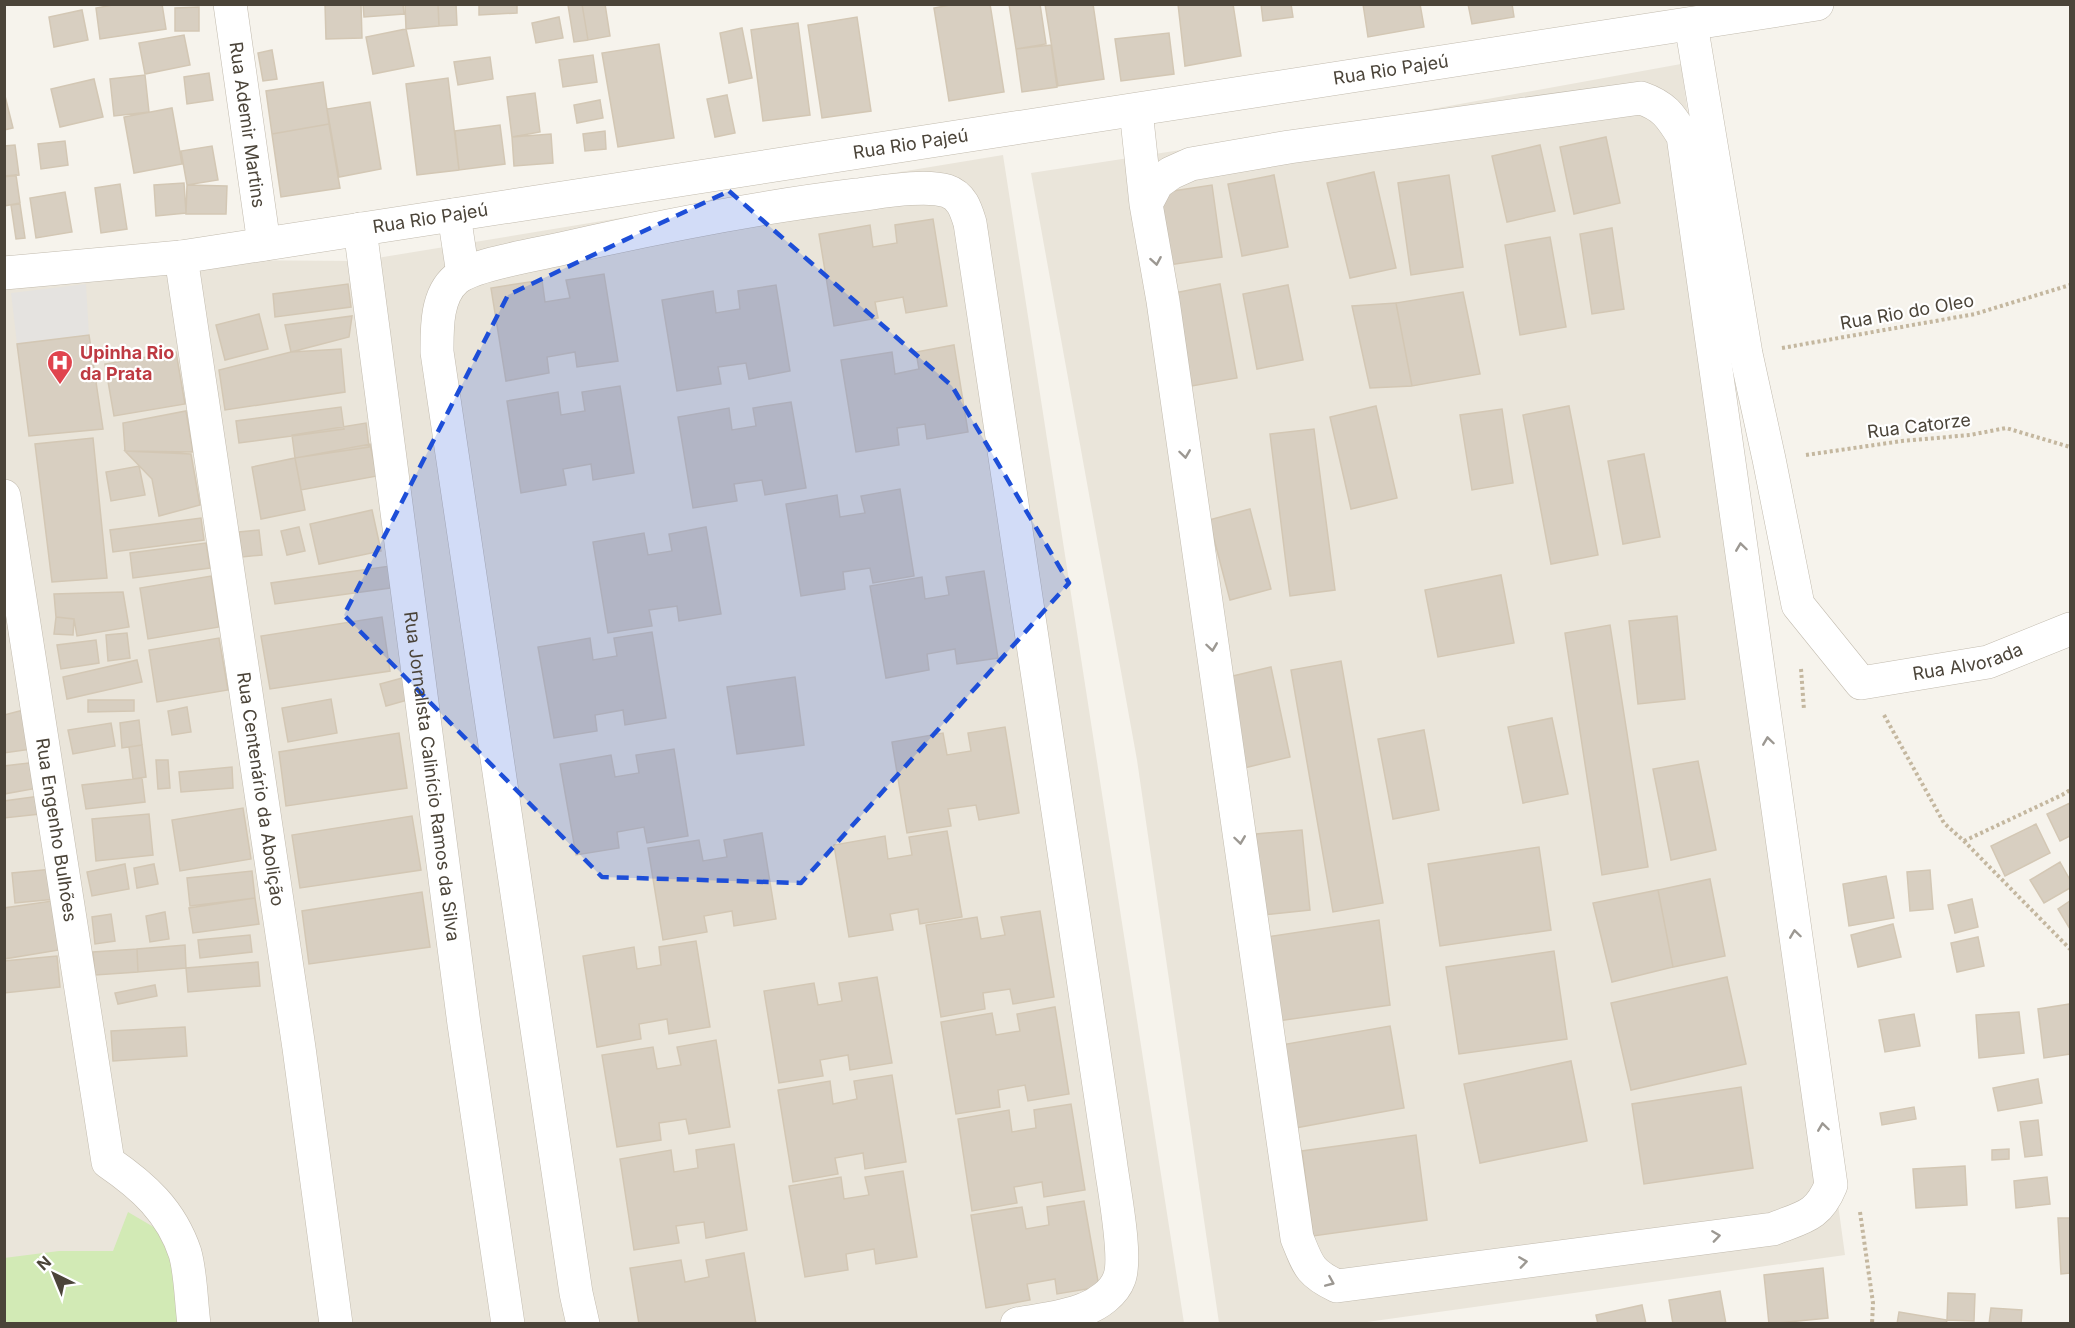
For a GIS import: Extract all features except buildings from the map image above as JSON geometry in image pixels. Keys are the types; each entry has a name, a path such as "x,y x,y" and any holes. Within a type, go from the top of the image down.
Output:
{"street":[{"name":"Rua Ademir Martins","path":"230,4 264,244"},
{"name":"Rua Rio Pajeú","path":"4,273 181,257 1817,4"},
{"path":"1691,24 1746,354 1798,605 1862,683"},
{"path":"1136,110 1146,204 1163,301 1297,1238 1309,1268 1324,1281 1336,1286 1773,1229 1812,1214 1825,1199 1831,1185 1683,136 1671,116 1658,104 1641,98 1191,164 1171,173 1157,183 1146,204"},
{"path":"583,1323 574,1282 437,352 440,308 452,284 463,274 503,262 678,223 805,201 887,191 927,189 950,192 957,196 966,209 970,223 1123,1260 1117,1284 1096,1303 1068,1314 1017,1323"},
{"path":"454,215 463,274"},
{"name":"Rua Jornalista Calinício Ramos da Silva","path":"360,229 464,1024 508,1323"},
{"name":"Rua Centenário da Abolição","path":"181,257 299,1048 336,1323"},
{"name":"Rua Engenho Bulhões","path":"4,496 108,1162 135,1181 168,1216 185,1255 194,1323"},
{"name":"Rua Alvorada","path":"1862,683 1988,662 2070,629"}],"path":[{"name":"Rua Rio do Oleo","path":"1746,354 1975,314 2070,285"},
{"name":"Rua Catorze","path":"1769,459 1902,441 1970,435 2006,428 2070,447"},
{"path":"1862,683 1877,703 1944,823 2070,949"},
{"path":"1964,841 2070,790"}],"highlighted area":[{"path":"729,191 952,386 1069,583 801,883 602,877 344,615 508,295"}],"shaded area":[{"path":"1681,64 1845,1255 1360,1323 1219,1323 1137,760 1031,173 1350,124"},
{"path":"1003,155 1184,1323 5,1324 5,274 199,260 359,261"},
{"path":"86,284 89,335 17,344 11,293"}],"green space":[{"path":"128,1212 174,1239 171,1268 190,1286 180,1323 5,1323 4,1258 59,1251 113,1251"}],"place":[{"name":"Upinha Rio da Prata","path":"60,386"}]}
